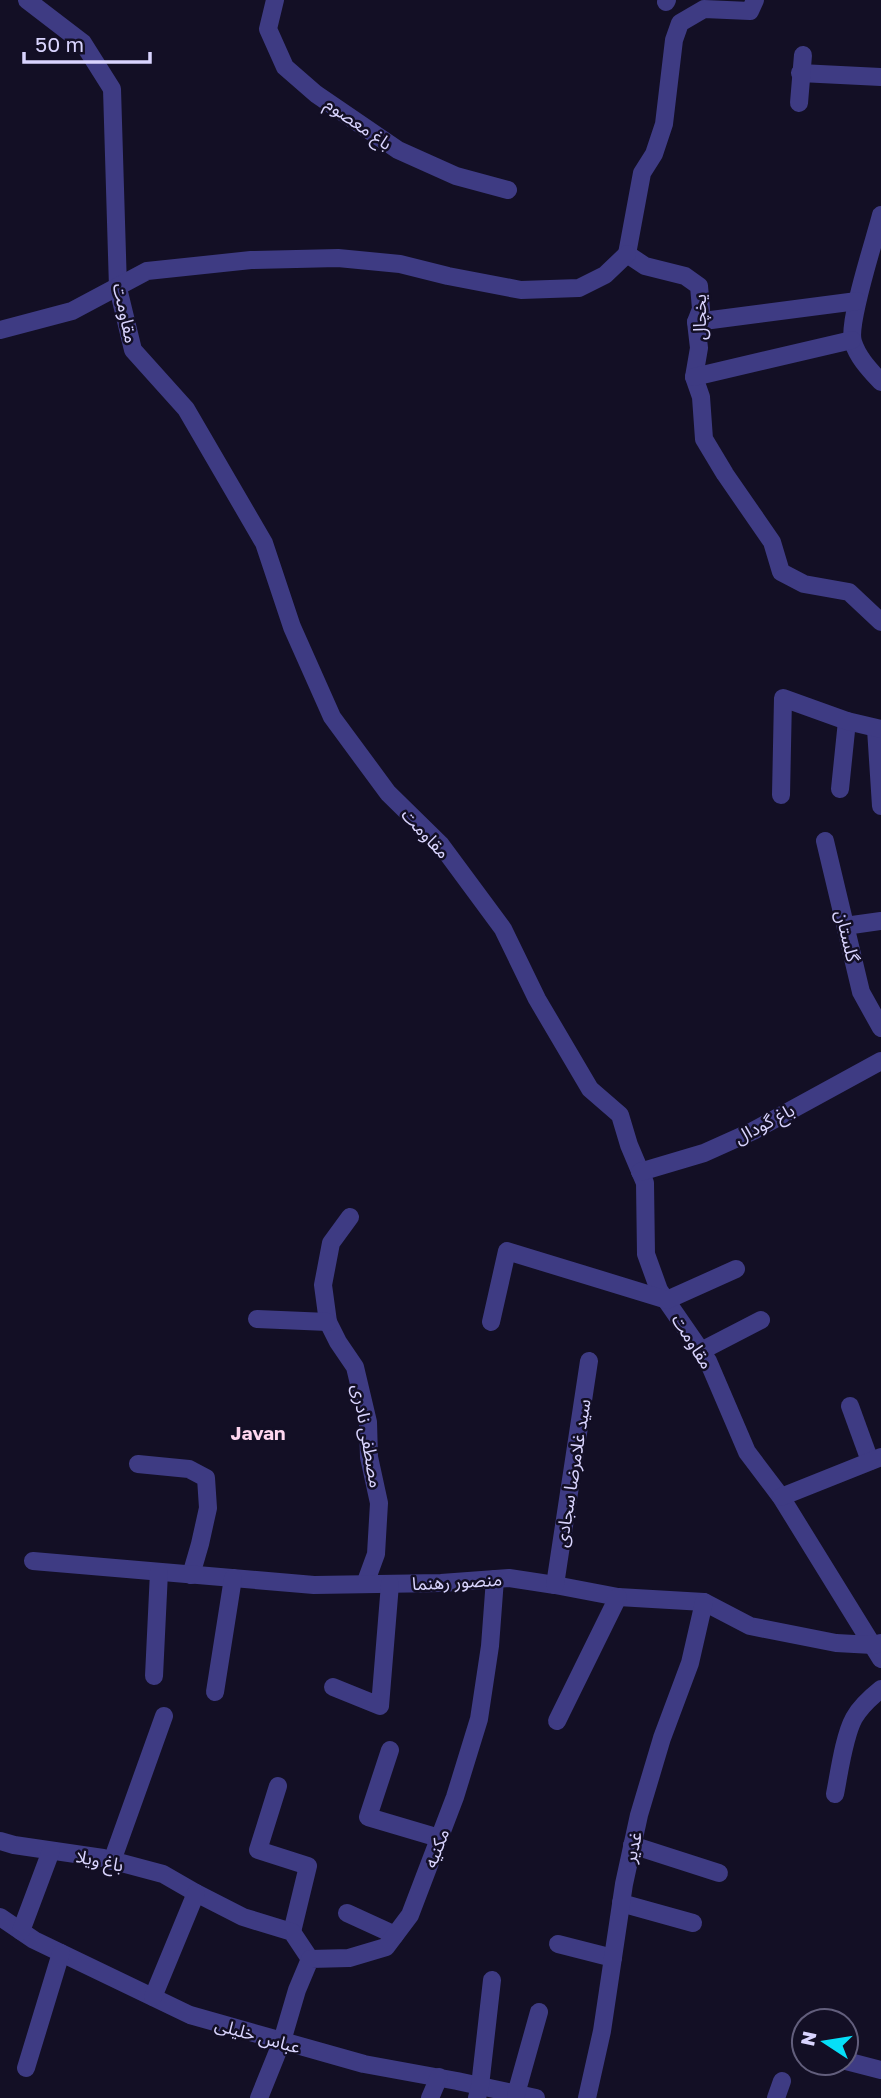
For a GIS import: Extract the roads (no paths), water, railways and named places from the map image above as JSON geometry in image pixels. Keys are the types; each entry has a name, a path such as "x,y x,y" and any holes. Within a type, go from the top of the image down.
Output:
{"street":[{"name":"مقاومت","path":"27,0 83,43 112,89 118,288 133,350 186,410 264,542 292,628 332,717 388,793 440,845 503,929 537,999 590,1089 620,1115 645,1183 646,1254 659,1290 708,1361 747,1452 781,1497 878,1649"},
{"name":"باغ معصوم","path":"275,0 268,29 285,67 316,94 398,150 456,176 508,190"},
{"path":"0,330 72,311 147,271 251,260 338,258 400,264 521,290 579,288 605,275 627,254 642,173 653,154 664,124 674,40 680,23 704,9 750,11 755,0"},
{"path":"799,103 802,64 881,77"},
{"path":"881,215 857,300 852,340 864,363 881,382"},
{"name":"یخچال","path":"627,254 645,266 685,276 699,286 701,309 696,322 699,348 694,377 701,397 704,439 772,542 780,572 804,584 849,592 881,622"},
{"path":"696,322 857,300"},
{"path":"694,377 852,340"},
{"path":"780,794 783,698 847,721 879,729 881,806"},
{"path":"840,789 847,721"},
{"name":"گلستان","path":"825,841 861,992 881,1028"},
{"path":"845,926 881,921"},
{"name":"باغ گودال","path":"640,1172 704,1153 753,1131 881,1061"},
{"name":"مصطفی نادری","path":"350,1217 331,1242 323,1285 328,1322 355,1367 368,1422 369,1457 379,1503 376,1554 366,1584"},
{"path":"491,1322 507,1251 667,1300 736,1269"},
{"path":"257,1319 328,1322"},
{"path":"701,1350 761,1320"},
{"name":"سید غلامرضا سجادی","path":"555,1585 589,1361"},
{"path":"781,1497 876,1459 850,1406"},
{"path":"138,1464 189,1469 206,1478 208,1508 191,1575"},
{"name":"منصور رهنما","path":"33,1561 314,1584 441,1583 509,1578 618,1597 704,1602 750,1626 878,1649"},
{"path":"154,1676 159,1572"},
{"path":"215,1692 233,1578"},
{"name":"مکنیه","path":"310,1959 349,1958 386,1947 410,1915 455,1797 479,1719 491,1646 495,1579"},
{"path":"333,1687 380,1706 390,1584"},
{"path":"556,1721 618,1597"},
{"name":"غدیر","path":"587,2098 602,2031 621,1903 639,1815 662,1738 690,1664 704,1602"},
{"path":"835,1794 854,1719 870,1698 881,1689"},
{"path":"112,1861 163,1716"},
{"path":"390,1750 368,1817 439,1839"},
{"path":"259,2098 310,1959 292,1932 308,1866 258,1850 278,1786"},
{"name":"باغ ویلا","path":"0,1841 112,1861 163,1874 243,1917 292,1932"},
{"path":"632,1845 719,1873"},
{"path":"20,1931 51,1851"},
{"path":"153,1997 196,1894"},
{"path":"621,1903 693,1923"},
{"path":"347,1913 395,1935"},
{"name":"عباس خلیلی","path":"0,1917 34,1940 190,2015 364,2064 439,2077 479,2092 536,2098"},
{"path":"558,1944 613,1958"},
{"path":"26,2068 61,1953"},
{"path":"479,2092 492,1980"},
{"path":"516,2094 539,2011"},
{"path":"860,2064 881,2070"},
{"path":"430,2098 439,2077"}],"district":[{"name":"Javan","path":"258,1432"}]}
